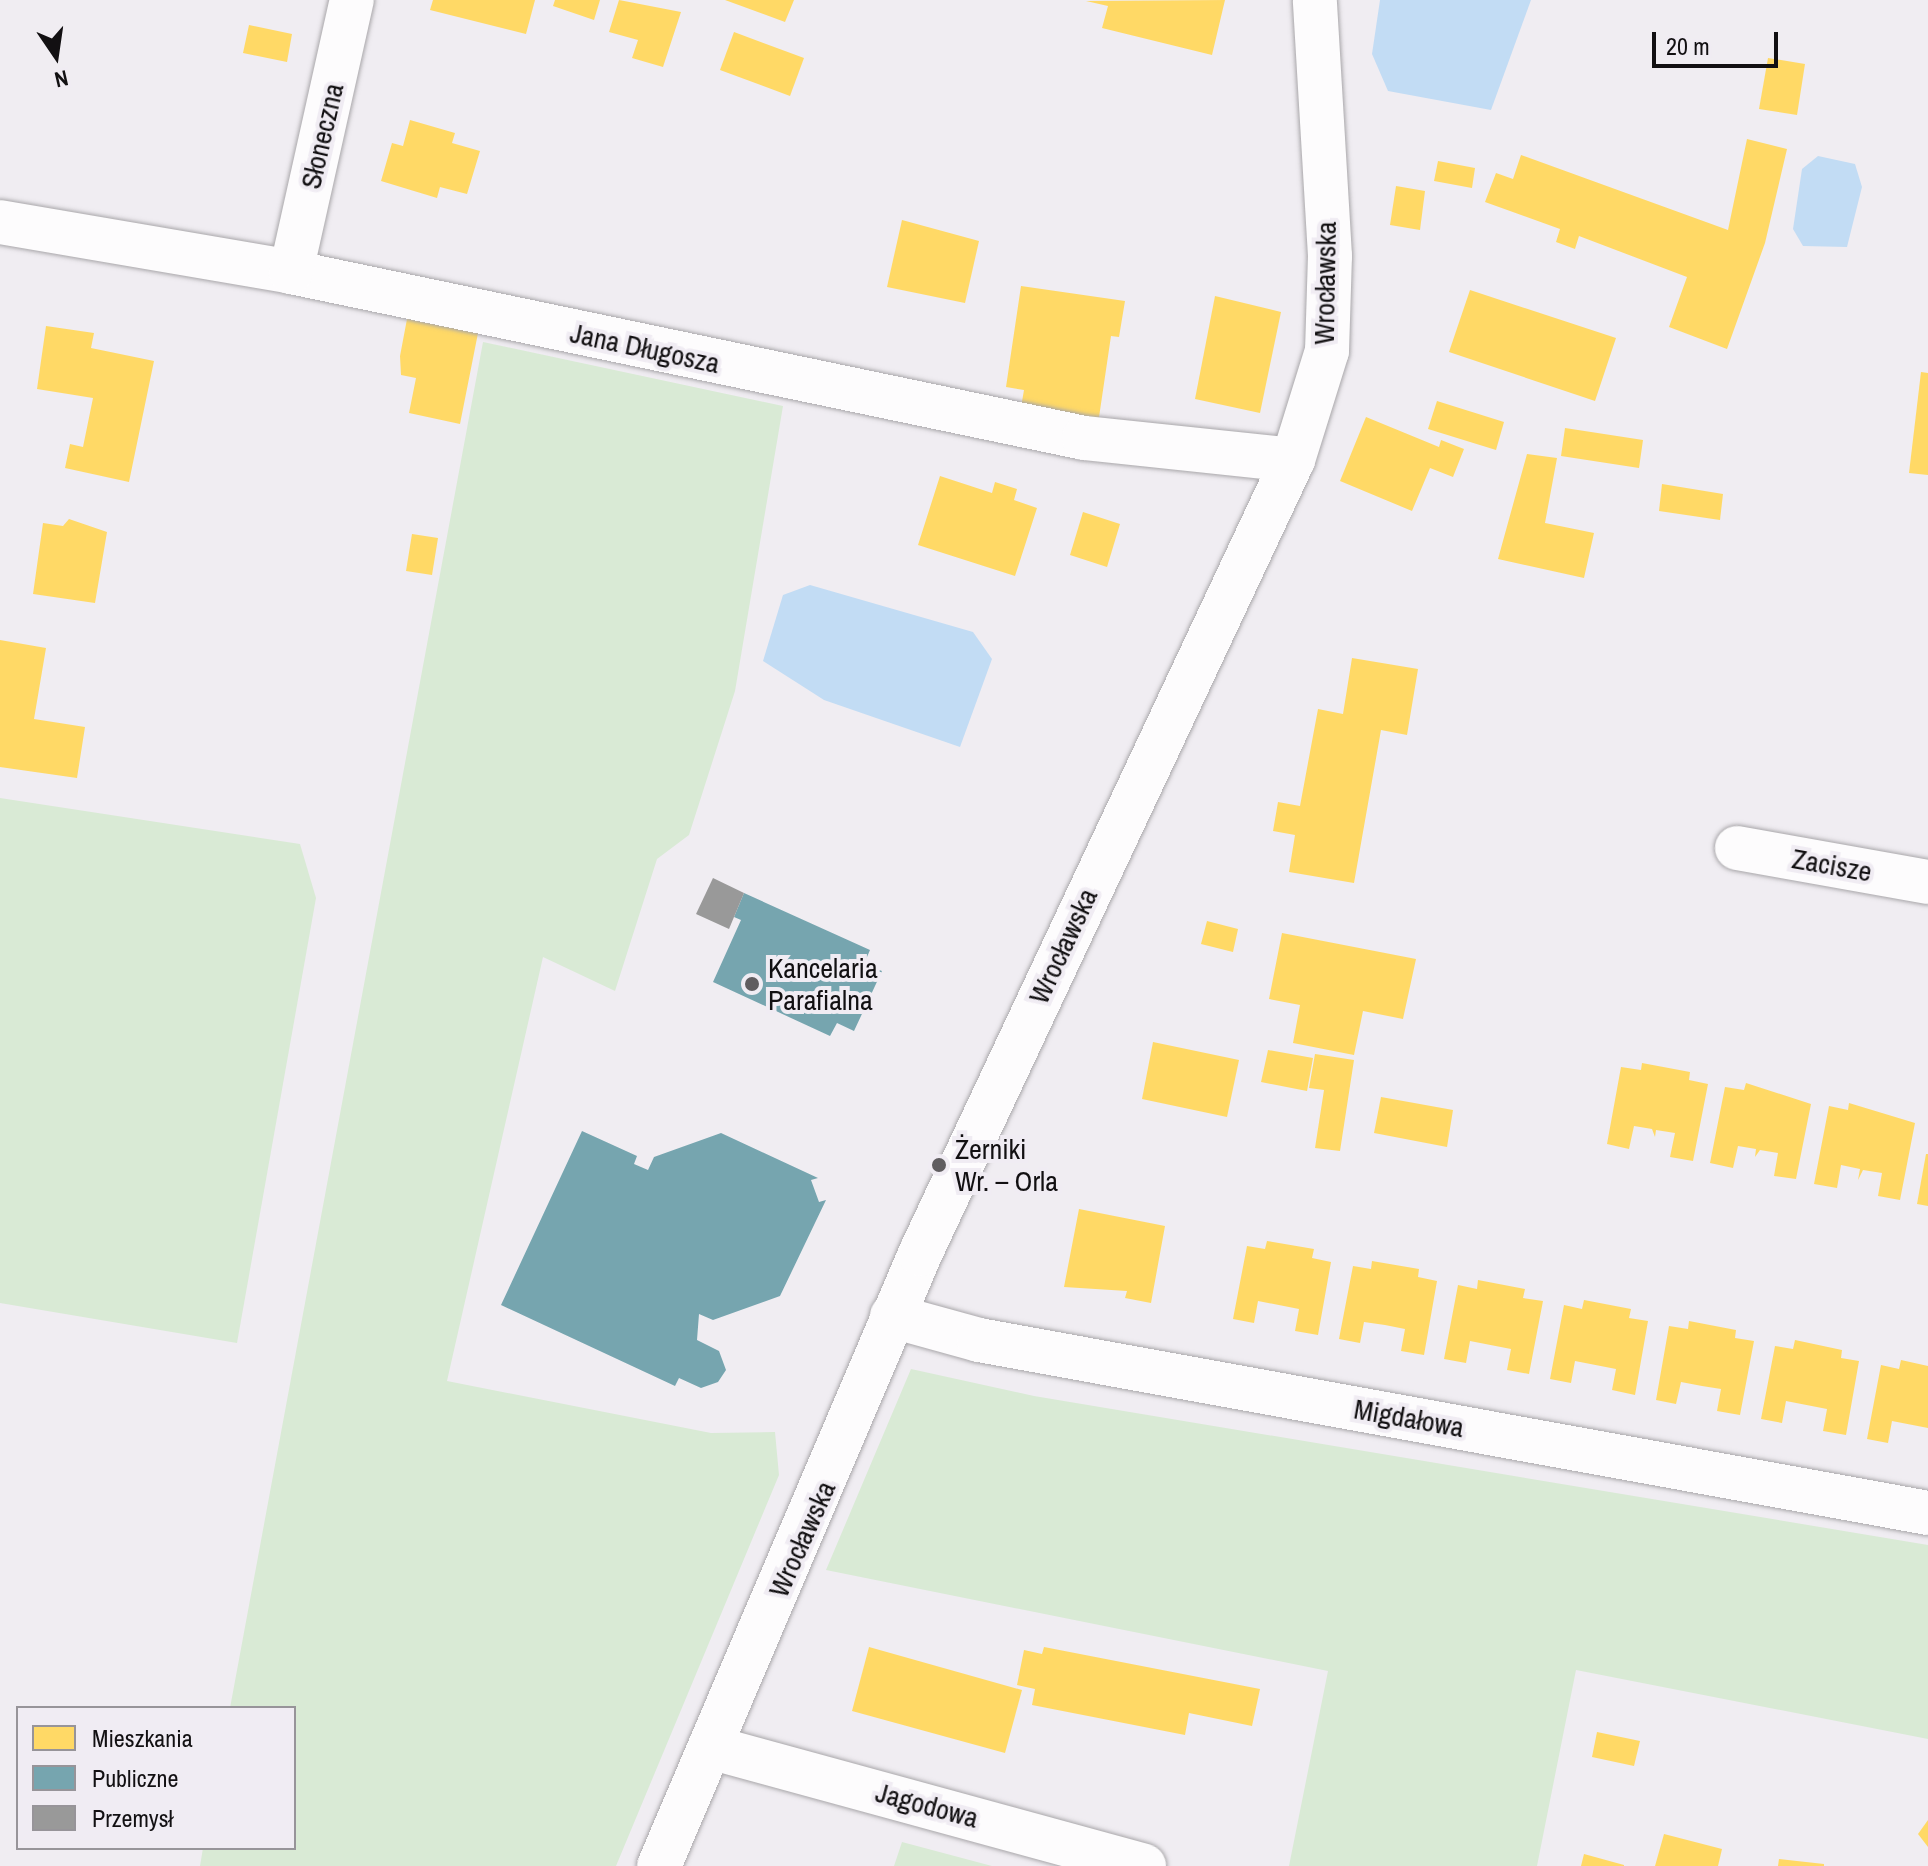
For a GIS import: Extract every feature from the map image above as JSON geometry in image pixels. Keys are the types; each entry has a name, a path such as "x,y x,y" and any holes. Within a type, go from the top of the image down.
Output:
{"street":[{"name":"Słoneczna","path":"291,272 352,0"},
{"name":"Wrocławska","path":"659,1866 824,1494 892,1316 1293,460 1327,351 1330,256 1315,0"},
{"name":"Jana Długosza","path":"0,222 291,272 1084,438 1293,460"},
{"name":"Zacisze","path":"1737,848 1928,882"},
{"name":"Migdałowa","path":"892,1316 979,1340 1928,1513"},
{"name":"Jagodowa","path":"710,1747 1144,1866"}],"green space":[{"path":"483,342 783,406 735,691 689,835 657,859 615,991 543,957 447,1381 711,1433 775,1432 779,1475 616,1866 200,1866 203,1850 296,1850 296,1706 230,1706"},
{"path":"0,798 300,844 316,898 237,1343 0,1303"},
{"path":"911,1369 1034,1396 1928,1545 1928,1739 1576,1670 1537,1866 1289,1866 1328,1671 826,1570"},
{"path":"902,1842 992,1866 894,1866"}],"water":[{"path":"1380,0 1531,0 1491,110 1388,91 1372,54"},
{"path":"1818,156 1855,164 1862,187 1847,247 1803,246 1793,229 1802,169"},
{"path":"810,585 973,632 992,659 960,747 824,700 763,661 783,595"}],"building: Mieszkania":[{"path":"433,0 535,0 526,34 430,10"},
{"path":"555,0 600,0 594,20 553,6"},
{"path":"619,0 681,12 663,67 632,58 638,40 609,32"},
{"path":"725,0 794,0 785,22"},
{"path":"1225,0 1212,55 1102,28 1108,6 1086,1"},
{"path":"249,25 292,34 287,62 243,53"},
{"path":"734,32 804,58 790,96 720,70"},
{"path":"1768,58 1805,64 1797,115 1759,109"},
{"path":"410,120 455,133 452,143 480,151 467,194 440,187 437,198 381,181 392,143 403,146"},
{"path":"1747,139 1787,149 1765,243 1727,349 1669,327 1687,277 1579,236 1575,249 1556,242 1560,229 1485,202 1496,173 1513,179 1521,155 1728,230"},
{"path":"1438,161 1475,168 1472,188 1434,181"},
{"path":"1396,186 1425,191 1420,230 1390,225"},
{"path":"902,220 979,241 965,303 887,287"},
{"path":"1021,286 1125,301 1119,337 1111,336 1098,424 1020,413 1024,390 1006,387"},
{"path":"1470,290 1616,338 1595,401 1449,352"},
{"path":"1215,296 1281,312 1260,413 1195,399"},
{"path":"407,319 478,333 460,424 409,413 416,378 401,375 400,356"},
{"path":"46,326 94,333 91,348 154,361 129,482 65,468 70,444 83,447 93,398 37,389"},
{"path":"1921,372 1928,373 1928,475 1909,473"},
{"path":"1437,401 1504,422 1496,450 1428,429"},
{"path":"1366,417 1439,447 1441,440 1464,449 1453,477 1430,468 1412,511 1340,481"},
{"path":"1565,428 1643,440 1639,468 1561,456"},
{"path":"1527,454 1557,458 1545,523 1594,533 1584,578 1498,559"},
{"path":"940,476 992,493 995,482 1017,489 1014,500 1037,508 1015,576 918,545"},
{"path":"1662,484 1723,494 1720,520 1659,511"},
{"path":"1083,512 1120,524 1107,567 1070,555"},
{"path":"69,519 107,532 95,603 33,594 43,523 63,526"},
{"path":"412,534 438,538 432,575 406,571"},
{"path":"0,640 46,648 34,719 85,727 77,778 0,767"},
{"path":"1352,658 1418,669 1407,735 1381,730 1354,883 1289,872 1295,835 1273,831 1278,802 1300,806 1318,709 1343,714"},
{"path":"1207,921 1238,929 1233,952 1201,944"},
{"path":"1282,933 1416,959 1403,1019 1363,1011 1354,1055 1293,1043 1300,1005 1269,999"},
{"path":"1153,1042 1239,1060 1227,1117 1142,1099"},
{"path":"1268,1050 1313,1058 1307,1091 1261,1082"},
{"path":"1315,1054 1354,1060 1340,1151 1315,1148 1324,1090 1309,1088"},
{"path":"1642,1063 1690,1072 1689,1080 1708,1084 1693,1161 1670,1157 1675,1133 1656,1130 1655,1137 1652,1129 1634,1126 1629,1149 1607,1144 1621,1067 1641,1070"},
{"path":"1746,1083 1811,1104 1796,1179 1774,1176 1778,1153 1760,1150 1755,1157 1756,1149 1738,1146 1733,1168 1710,1163 1725,1087 1744,1090"},
{"path":"1381,1097 1453,1110 1447,1147 1374,1133"},
{"path":"1849,1103 1915,1123 1900,1200 1878,1196 1882,1173 1863,1170 1858,1180 1860,1169 1841,1165 1837,1188 1814,1184 1829,1106 1848,1110"},
{"path":"1928,1154 1928,1206 1917,1204"},
{"path":"1079,1209 1165,1226 1151,1303 1125,1298 1127,1291 1064,1287"},
{"path":"1267,1241 1314,1249 1312,1258 1331,1262 1318,1335 1295,1331 1299,1309 1258,1301 1254,1323 1233,1319 1247,1246 1265,1249"},
{"path":"1372,1261 1419,1269 1418,1277 1437,1281 1424,1355 1401,1351 1405,1329 1385,1325 1364,1322 1360,1343 1339,1339 1353,1266 1371,1269"},
{"path":"1478,1280 1525,1289 1523,1298 1543,1301 1529,1374 1507,1370 1511,1349 1470,1341 1466,1363 1444,1359 1458,1285 1477,1289"},
{"path":"1584,1300 1631,1309 1629,1318 1648,1321 1635,1395 1612,1390 1616,1369 1575,1361 1571,1383 1550,1379 1564,1305 1582,1309"},
{"path":"1689,1321 1736,1330 1735,1338 1754,1341 1740,1415 1717,1411 1721,1389 1681,1382 1676,1404 1656,1400 1669,1326 1688,1329"},
{"path":"1795,1340 1842,1350 1841,1358 1859,1361 1846,1435 1823,1431 1827,1409 1786,1401 1782,1423 1761,1419 1775,1346 1793,1349"},
{"path":"1901,1360 1928,1366 1928,1428 1892,1421 1888,1443 1867,1439 1881,1365 1899,1369"},
{"path":"869,1647 1022,1690 1005,1753 852,1711"},
{"path":"1044,1647 1260,1689 1252,1726 1189,1713 1185,1735 1032,1705 1035,1689 1017,1685 1024,1650 1042,1654"},
{"path":"1597,1732 1640,1741 1634,1766 1592,1757"},
{"path":"1928,1820 1928,1847 1918,1834"},
{"path":"1664,1834 1722,1849 1718,1866 1655,1866"},
{"path":"1584,1854 1624,1865 1624,1866 1581,1866"},
{"path":"1779,1859 1824,1864 1824,1866 1778,1866"}],"building: Publiczne":[{"path":"744,893 870,950 864,964 882,971 854,1031 837,1023 830,1036 713,982 741,920 734,917"},
{"path":"582,1131 637,1156 634,1164 648,1170 654,1157 721,1133 818,1178 811,1180 819,1202 826,1200 780,1296 713,1320 699,1314 697,1340 719,1351 726,1370 718,1382 701,1388 679,1378 675,1386 501,1305"}],"building: Przemysł":[{"path":"713,878 744,893 729,929 696,914"}],"place":[{"name":"Kancelaria Parafialna","path":"752,984"},
{"name":"Żerniki Wr. – Orla","path":"939,1165"}]}
